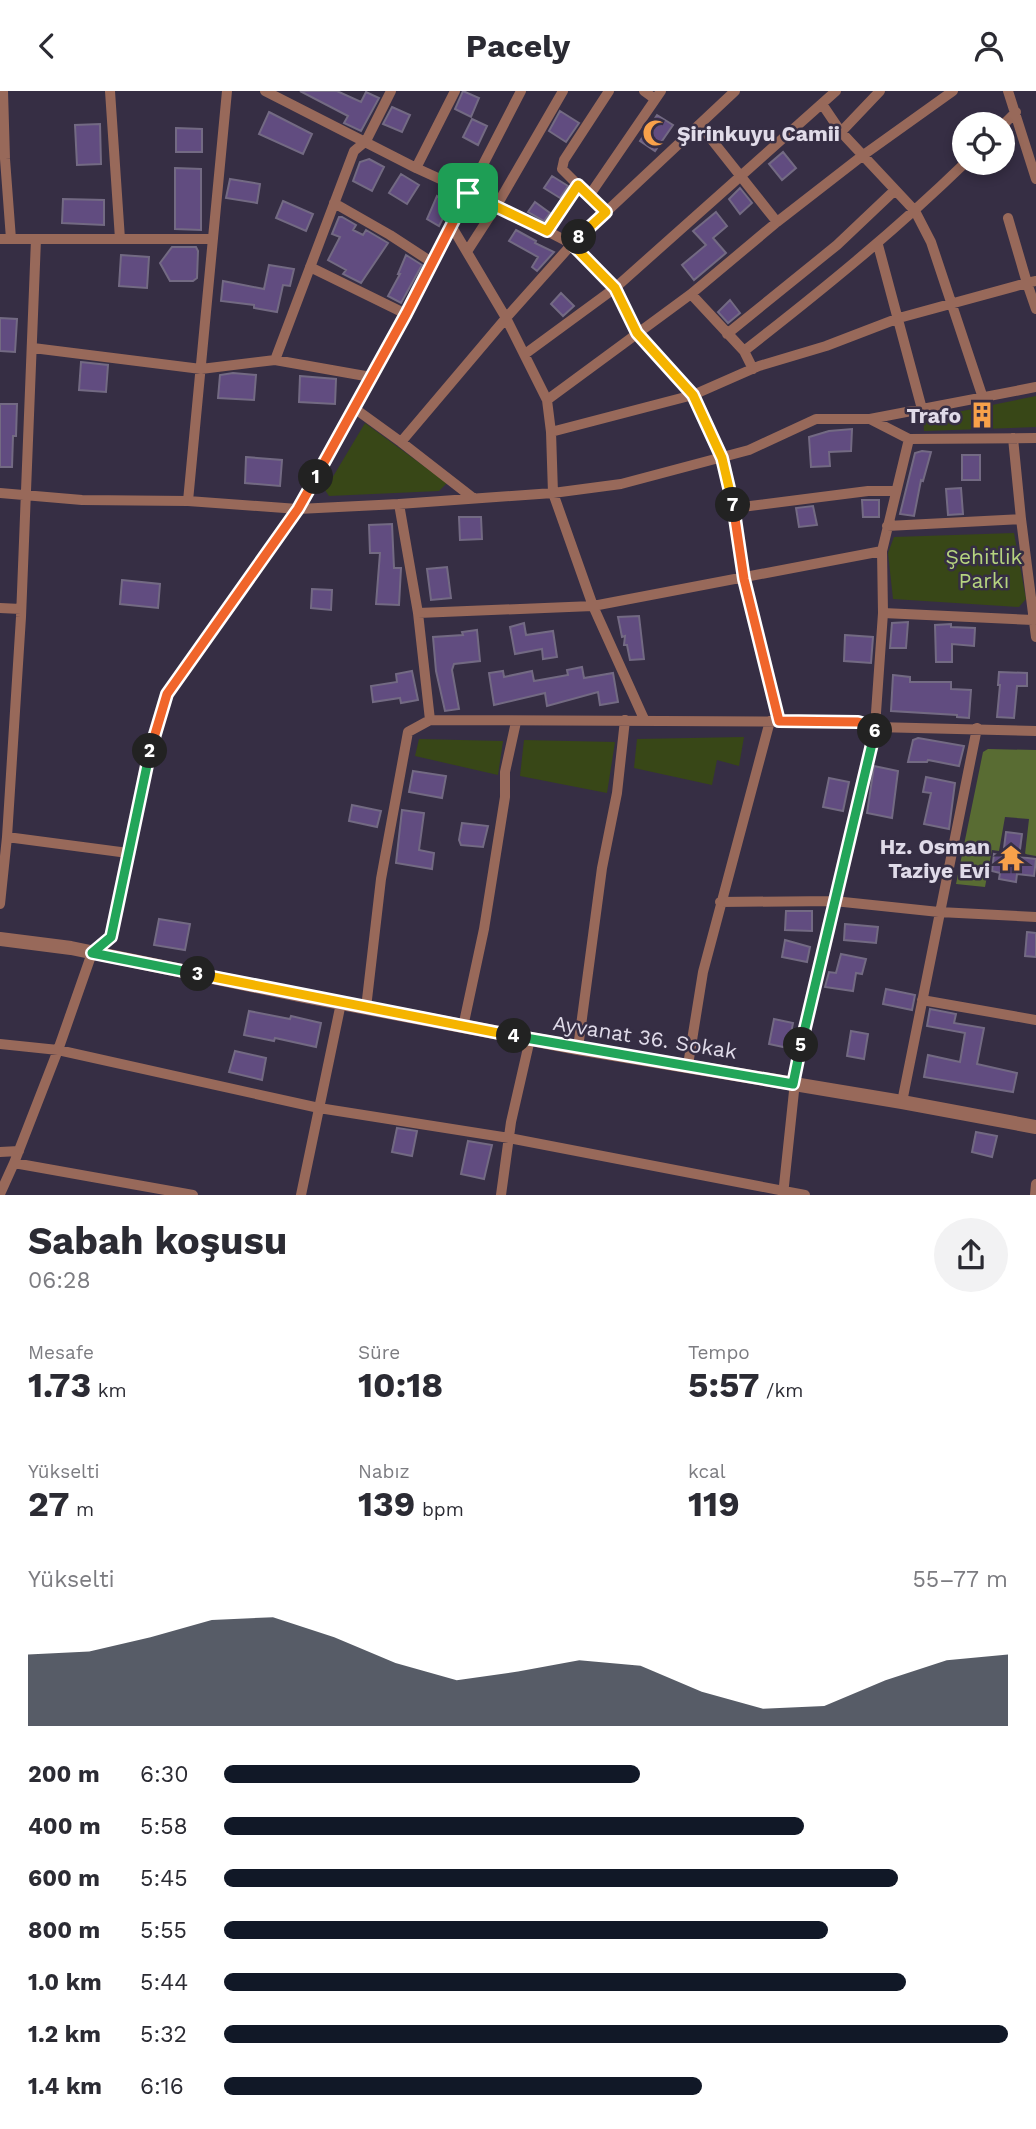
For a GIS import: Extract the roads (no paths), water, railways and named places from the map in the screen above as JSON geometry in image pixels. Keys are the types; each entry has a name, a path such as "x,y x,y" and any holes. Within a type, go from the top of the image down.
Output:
{"street":[{"path":"4,91 2,159 5,239 213,239"},
{"path":"110,91 120,239"},
{"path":"188,501 227,91"},
{"path":"265,91 572,244 615,288 637,333 693,395 722,458 774,721 720,902 703,972 688,1065"},
{"path":"275,360 354,151 366,141 391,91"},
{"path":"416,168 455,91"},
{"path":"0,1194 58,1050 92,953 111,937 145,768 167,694 298,509 406,314 521,91"},
{"path":"468,250 563,91"},
{"path":"606,212 562,169 564,160 609,91"},
{"path":"589,196 658,95 643,91"},
{"path":"401,442 572,244 735,91"},
{"path":"526,354 615,288 836,91"},
{"path":"841,132 880,91"},
{"path":"547,400 691,294 777,222 953,91"},
{"path":"1008,91 1036,179"},
{"path":"822,104 841,132 915,211 931,242 983,398"},
{"path":"699,125 777,222"},
{"path":"1022,132 1036,133"},
{"path":"744,351 878,245 952,175"},
{"path":"547,231 578,185"},
{"path":"727,334 837,245 895,190"},
{"path":"334,203 433,263"},
{"path":"1008,218 1032,282 1036,309"},
{"path":"452,227 468,250 526,354 547,400 553,492 593,606 644,719"},
{"path":"0,904 13,754 21,609 36,239"},
{"path":"878,245 922,409"},
{"path":"310,267 406,314"},
{"path":"551,432 693,395 752,369 899,318 1032,282"},
{"path":"691,294 744,351 752,369"},
{"path":"33,348 201,369 275,360 371,377"},
{"path":"0,493 82,500 188,501 298,509 553,492 621,484 722,458 749,450 816,419 870,419 1036,387"},
{"path":"354,408 473,498"},
{"path":"870,419 909,439 1036,438"},
{"path":"1013,438 1021,519 1033,591 1036,637"},
{"path":"783,1192 793,1084 876,727 883,613 882,551 909,439"},
{"path":"734,508 868,491 896,491"},
{"path":"399,504 418,613 430,720"},
{"path":"887,526 1021,519"},
{"path":"418,613 593,606 882,551"},
{"path":"0,608 21,609"},
{"path":"883,613 1033,620"},
{"path":"366,1008 381,879 408,731 430,720 858,722 876,727 1036,731"},
{"path":"578,1048 602,868 617,793 625,720"},
{"path":"463,1027 484,929 505,797 505,772 516,722"},
{"path":"902,1101 977,728"},
{"path":"0,753 13,754"},
{"path":"7,837 128,853"},
{"path":"720,902 834,901 939,912 1036,917"},
{"name":"Ayvanat 36. Sokak","path":"0,939 92,953 578,1048 902,1101 1036,1127"},
{"path":"922,1000 1036,1020"},
{"path":"301,1195 341,1003"},
{"path":"501,1195 509,1138 530,1039"},
{"path":"0,1044 58,1050 319,1108 509,1138 805,1195"},
{"path":"0,1152 19,1151"},
{"path":"14,1163 193,1195"},
{"path":"1034,1195 1036,1184"}],"place":[{"name":"Şirinkuyu Camii","path":"656,133"},
{"name":"Trafo","path":"982,415"},
{"name":"Hz. Osman Taziye Evi","path":"1011,858"}],"park label":[{"name":"Şehitlik Parkı","path":"984,568"}]}
